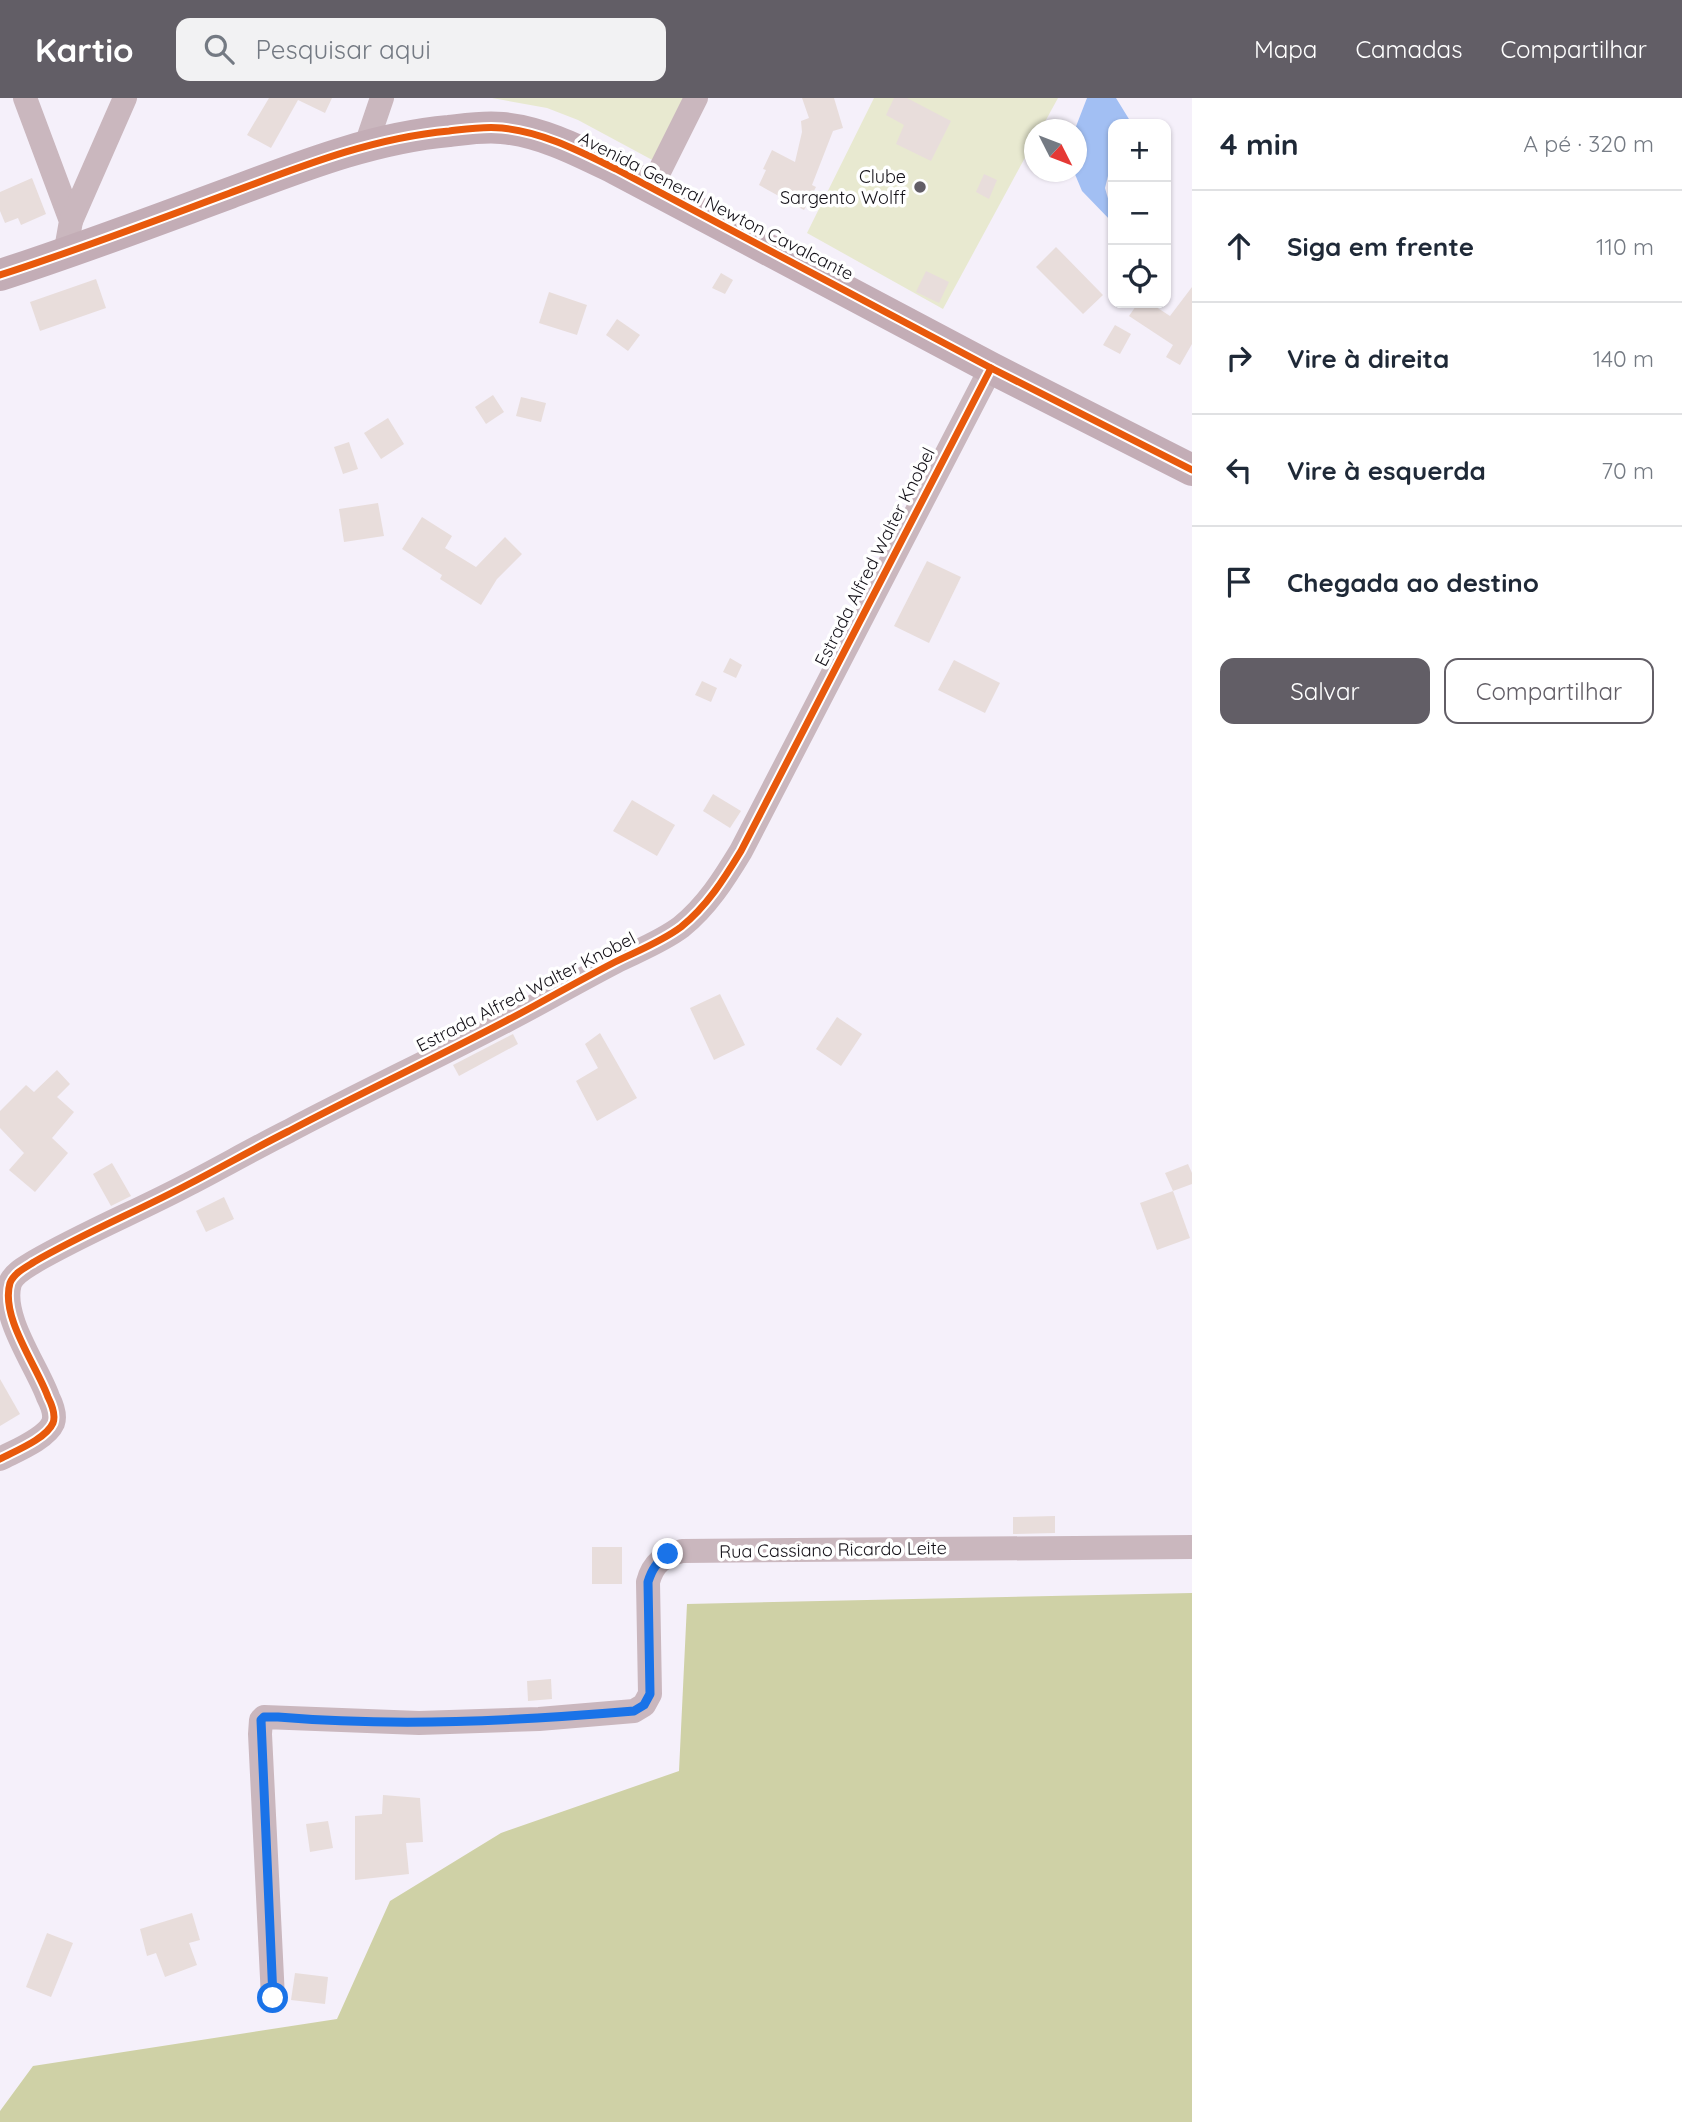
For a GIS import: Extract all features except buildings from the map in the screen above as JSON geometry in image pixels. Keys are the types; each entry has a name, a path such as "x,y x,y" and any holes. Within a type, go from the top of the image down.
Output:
{"main road":[{"name":"Avenida General Newton Cavalcante","path":"0,275 65,255 320,159 366,145 433,132 501,128 538,135 616,169 991,368 1192,470"}],"street":[{"path":"25,98 71,221"},
{"path":"65,255 71,221 125,98"},
{"path":"366,145 382,98"},
{"path":"651,188 696,98"},
{"name":"Estrada Alfred Walter Knobel","path":"0,1459 32,1443 47,1432 54,1422 54,1410 47,1392 12,1326 8,1312 8,1290 16,1275 59,1248 187,1185 652,945 681,927 703,906 741,851 991,368"},
{"name":"Rua Cassiano Ricardo Leite","path":"273,1998 260,1726 264,1717 419,1723 539,1719 634,1711 644,1705 650,1694 648,1582 651,1571 668,1554 682,1551 1192,1546"}],"green space":[{"path":"492,98 688,98 656,162 578,120 547,108"},
{"name":"Clube Sargento Wolff","path":"874,98 1058,98 1046,119 1024,119 1024,159 943,309 807,233"},
{"path":"1192,1593 1192,2122 0,2122 0,2111 33,2066 337,2019 390,1901 501,1833 679,1771 687,1604"}],"water":[{"path":"1087,98 1116,98 1129,119 1108,119 1108,176 1105,188 1108,218 1082,191 1078,182 1087,182 1087,119 1079,119"}],"cycle path":[{"path":"0,275 311,163 365,147 420,135 468,129 495,127 517,130 560,143 616,169 991,368 1192,470"},
{"path":"0,1459 44,1434 54,1420 51,1403 21,1341 10,1311 10,1283 20,1271 72,1241 170,1194 657,942 681,927 699,910 741,851 991,368"}],"place":[{"name":"Clube Sargento Wolff","path":"920,187"}],"route":[{"path":"273,1998 261,1720 264,1717 278,1717 419,1723 539,1719 634,1711 644,1705 651,1688 648,1582 651,1571 668,1554"}]}
